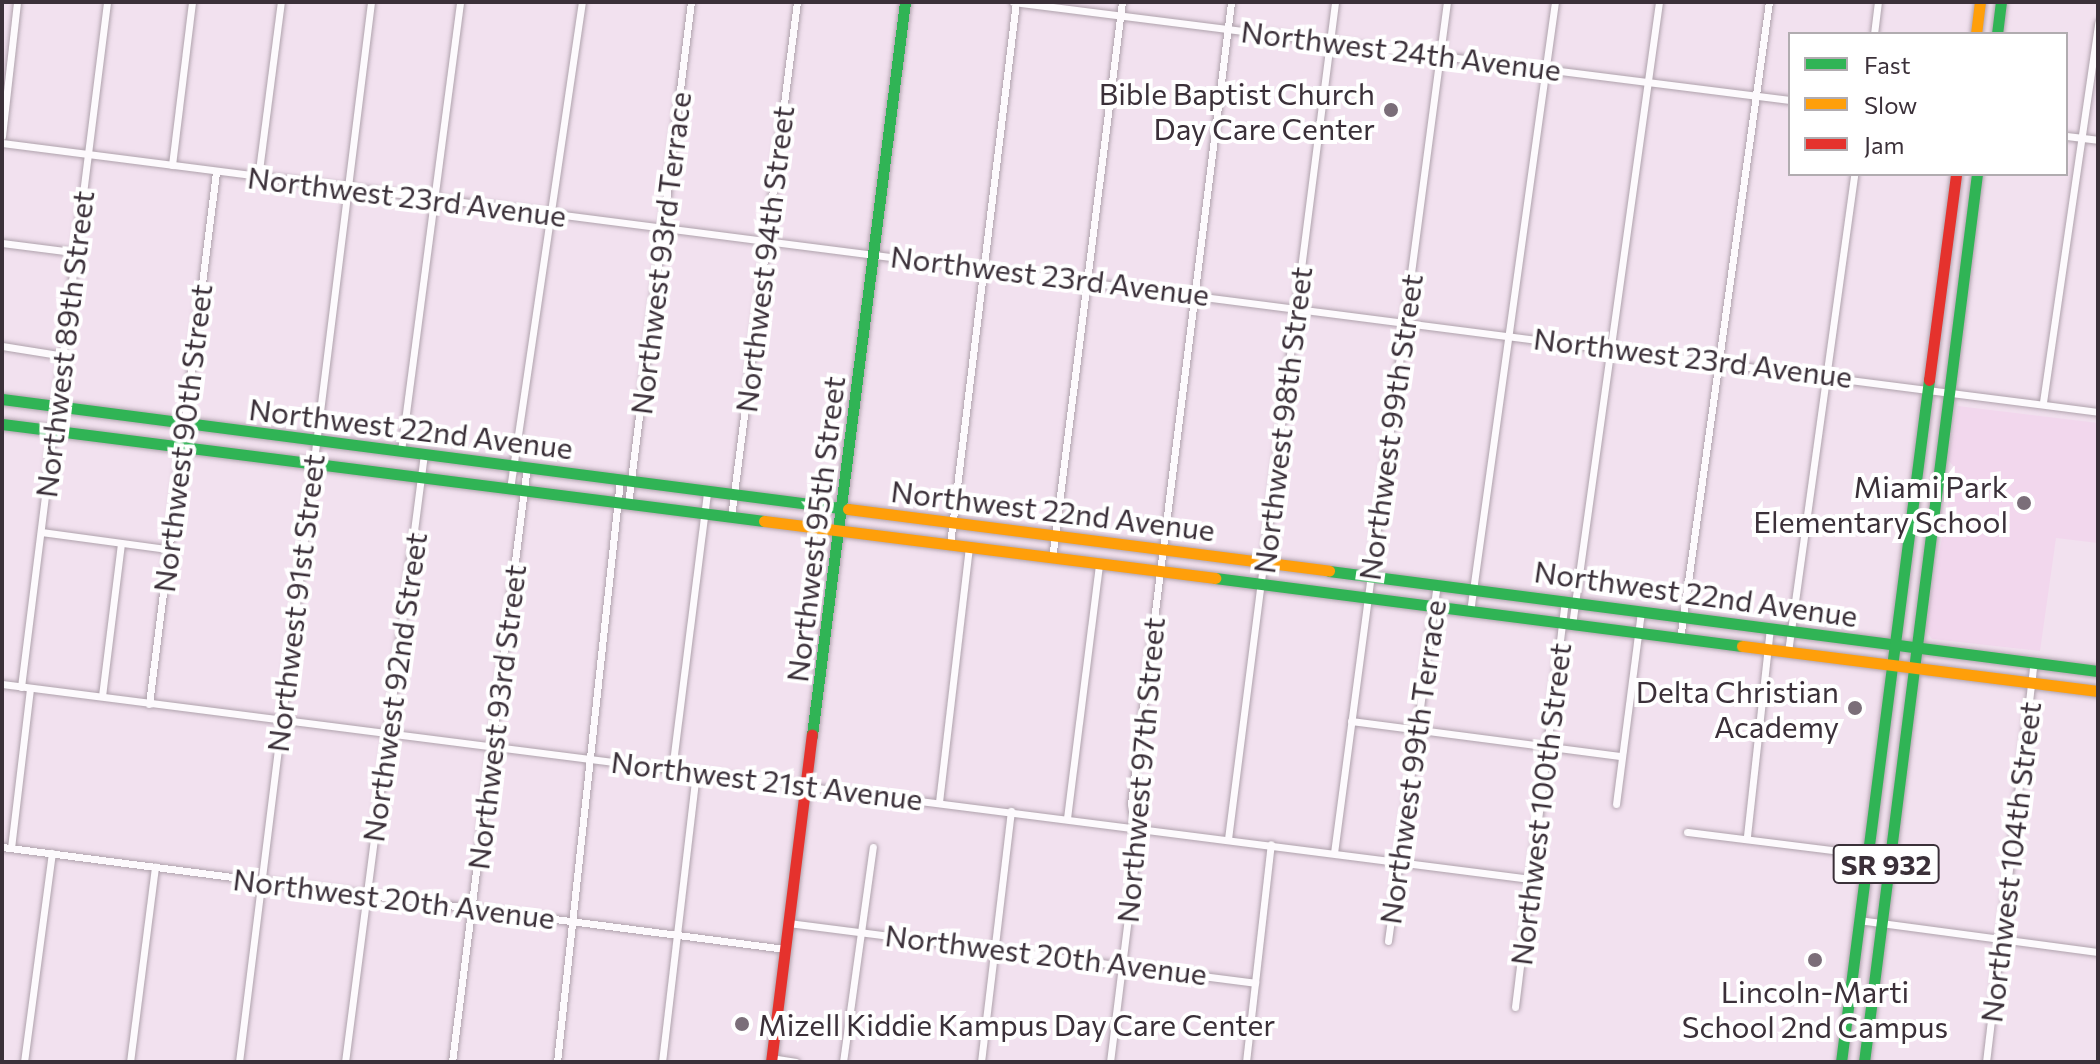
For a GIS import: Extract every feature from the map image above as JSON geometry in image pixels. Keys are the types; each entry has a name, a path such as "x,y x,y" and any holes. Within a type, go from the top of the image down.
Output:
{"main road":[{"name":"Northwest 95th Street","path":"771,1060 905,2"},
{"path":"1976,32 1980,2"},
{"path":"1997,32 2001,2"},
{"name":"SR 932","path":"1841,1062 1891,643 1956,176"},
{"name":"SR 932","path":"1864,1062 1910,666 1977,176"},
{"name":"Northwest 22nd Avenue","path":"2,399 734,495 1055,533 2098,671"},
{"name":"Northwest 22nd Avenue","path":"2,424 2098,691"}],"street":[{"path":"2,136 17,2"},
{"name":"Northwest 89th Street","path":"11,848 58,355 107,2"},
{"path":"172,165 192,2"},
{"path":"258,178 281,2"},
{"name":"Northwest 91st Street","path":"239,1062 371,2"},
{"path":"401,451 460,2"},
{"path":"510,489 548,214 556,203 582,2"},
{"name":"Northwest 93rd Terrace","path":"557,1062 575,922 589,758 664,227 691,2"},
{"name":"Northwest 94th Street","path":"731,517 797,2"},
{"path":"950,544 986,267 1015,2"},
{"name":"Northwest 24th Avenue","path":"1015,2 1788,100"},
{"path":"1052,559 1122,2"},
{"name":"Northwest 97th Street","path":"1110,1062 1135,826 1131,804 1231,2"},
{"name":"Northwest 98th Street","path":"1228,839 1335,2"},
{"name":"Northwest 99th Street","path":"1334,853 1447,2"},
{"name":"Northwest 99th Terrace","path":"1470,612 1555,2"},
{"name":"Northwest 100th Street","path":"1515,1007 1547,746 1611,347 1659,2"},
{"path":"1680,639 1769,2"},
{"path":"1874,32 1878,2"},
{"path":"2043,402 2098,23"},
{"path":"2068,136 2098,140"},
{"name":"Northwest 23rd Avenue","path":"2,143 347,190 1194,291 1295,308 1926,385 2098,412"},
{"name":"Northwest 90th Street","path":"149,704 166,549 216,172"},
{"path":"1788,652 1854,176"},
{"path":"2,243 72,252"},
{"path":"2,346 58,355"},
{"name":"Northwest 92nd Street","path":"345,1062 424,454"},
{"name":"Northwest 93rd Street","path":"452,1062 527,466"},
{"path":"672,770 707,491"},
{"path":"41,532 166,549"},
{"path":"102,696 121,543"},
{"path":"939,802 969,547"},
{"path":"1067,818 1099,566"},
{"name":"Northwest 99th Terrace","path":"1388,941 1437,583"},
{"path":"1616,804 1641,611"},
{"path":"1747,836 1770,628"},
{"name":"Northwest 104th Street","path":"1986,1062 2034,662"},
{"name":"Northwest 21st Avenue","path":"2,684 279,722 1135,826 1531,879"},
{"path":"1351,721 1622,756"},
{"path":"662,1062 696,773"},
{"path":"981,1062 1011,811"},
{"path":"1687,832 1747,836 1887,857"},
{"path":"1246,1062 1271,844"},
{"name":"Northwest 20th Avenue","path":"2,847 785,949"},
{"path":"843,1062 873,847"},
{"path":"24,1062 52,853"},
{"path":"130,1062 155,867"},
{"path":"1858,920 2098,952"},
{"name":"Northwest 20th Avenue","path":"788,923 994,944 1255,983"},
{"path":"771,1060 796,1062"}],"shaded area":[{"name":"Miami Park Elementary School","path":"1958,406 2098,423 2098,543 2056,538 2040,651 1932,639 1925,629 1955,468 1948,460"}],"traffic: fast":[{"path":"812,735 905,2"},
{"path":"1997,32 2001,2"},
{"path":"1864,1062 1977,176"},
{"path":"1841,1062 1929,380"},
{"path":"2,399 848,509"},
{"path":"2,424 764,521"},
{"path":"1329,571 2098,671"},
{"path":"1215,578 1742,646"}],"traffic: slow":[{"path":"1976,32 1980,2"},
{"path":"848,509 1329,571"},
{"path":"764,521 1215,578"},
{"path":"1742,646 2098,691"}],"traffic: jam":[{"path":"1929,380 1956,176"},
{"path":"771,1062 812,735"}],"place":[{"name":"Bible Baptist Church Day Care Center","path":"1391,110"},
{"name":"Miami Park Elementary School","path":"2024,503"},
{"name":"Delta Christian Academy","path":"1855,708"},
{"name":"Lincoln-Marti School 2nd Campus","path":"1815,960"},
{"name":"Mizell Kiddie Kampus Day Care Center","path":"742,1024"}]}
